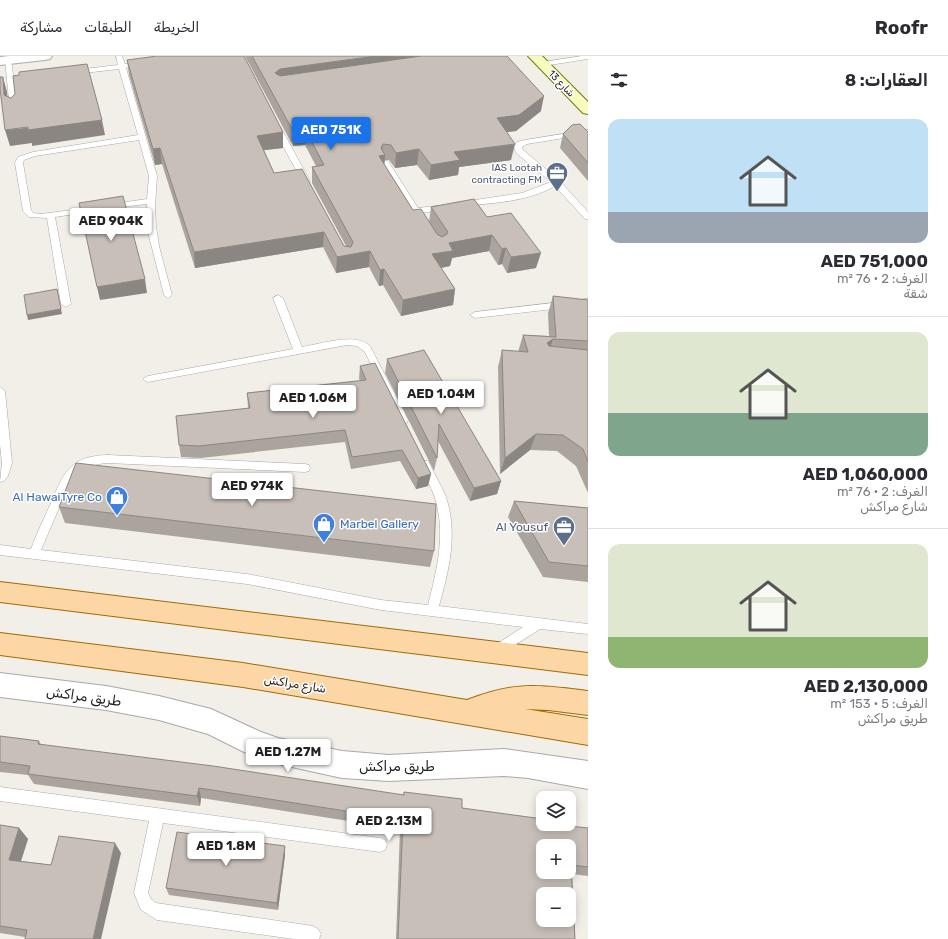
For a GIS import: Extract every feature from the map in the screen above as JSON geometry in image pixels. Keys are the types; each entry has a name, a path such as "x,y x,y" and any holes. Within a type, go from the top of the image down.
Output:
{"main road":[{"path":"0,592 588,664"},
{"name":"شارع مراكش","path":"0,644 243,675 588,732"},
{"path":"466,712 503,700 535,697 588,703"}],"street":[{"path":"4,61 45,56"},
{"name":"شارع 13","path":"539,60 588,110"},
{"name":"طريق مراكش","path":"0,685 112,700 172,711 211,723 256,743 304,758 355,766 406,769 493,762 529,764 588,775"}],"lane":[{"path":"119,56 153,176 151,201 152,226 168,295"},
{"path":"539,60 588,57"},
{"path":"4,61 11,79 14,110"},
{"path":"66,73 136,65"},
{"path":"11,79 19,78"},
{"path":"273,119 310,189"},
{"path":"588,132 520,144 518,147 519,151 556,182 588,217"},
{"path":"142,137 33,154 21,159 19,163 27,211 32,215 50,215 151,201"},
{"path":"385,163 424,224"},
{"path":"416,211 529,194 549,187 556,182"},
{"path":"50,215 66,304"},
{"path":"278,298 299,351"},
{"path":"475,315 588,302"},
{"path":"148,379 347,342 361,343 366,346 406,427"},
{"path":"0,391 7,463 4,473 0,478"},
{"path":"420,455 440,496 446,523 446,552 432,611"},
{"path":"34,554 67,478 73,469 84,462 96,459 108,459 305,468"},
{"path":"0,550 246,578 381,605 588,629"},
{"path":"493,653 539,623"},
{"path":"0,794 380,845"},
{"path":"158,814 141,893 143,902 149,909 157,912 313,934"}],"building":[{"path":"157,56 244,56 283,132 257,136 274,173 302,169 344,246 351,247 353,242 312,167 324,165 305,129 293,131 252,56 376,56 280,69 275,73 280,76 421,56 507,56 544,96 519,115 497,118 515,144 454,152 460,160 431,165 419,149 396,153 391,145 383,144 381,148 385,155 379,156 413,210 421,209 437,234 442,237 448,232 431,207 474,199 487,217 511,213 541,253 511,257 506,248 502,249 492,235 449,243 453,251 432,254 455,289 403,300 384,269 380,270 370,251 337,257 324,232 194,252 160,148 153,149 127,60"},
{"path":"87,64 102,120 28,130 28,127 5,130 0,77 3,77 4,95 11,98 15,94 13,76 19,75 19,72"},
{"path":"580,124 588,132 588,163 563,134 572,125"},
{"path":"123,196 145,279 97,287 79,203"},
{"path":"57,289 61,309 27,315 24,295"},
{"path":"553,296 588,300 588,341 553,339 547,343 549,346 588,350 588,462 583,449 563,435 536,434 505,458 502,350 528,352 523,335 556,337"},
{"path":"424,350 501,481 474,488 439,424 437,458 387,359"},
{"path":"375,363 431,474 418,478 402,450 352,457 345,430 199,446 179,445 176,416 250,408 247,393 366,380 360,366"},
{"path":"76,463 436,504 434,551 59,507"},
{"path":"514,501 588,508 588,566 549,562"},
{"path":"0,736 39,741 38,744 213,766 404,795 404,792 462,799 462,808 536,818 536,831 576,831 576,827 588,828 588,867 576,866 576,839 536,839 536,879 572,879 572,887 536,887 536,927 574,927 575,939 398,939 403,820 199,788 197,796 28,774 30,766 0,762"},
{"path":"0,825 19,828 9,860 51,865 59,836 115,843 93,939 25,939 27,930 0,926"},
{"path":"177,832 285,846 277,903 166,888"}],"place":[{"name":"IAS Lootah contracting FM","path":"557,192"},
{"name":"Al HawaiTyre Co","path":"117,516"},
{"name":"Marbel Gallery","path":"324,544"},
{"name":"Al Yousuf","path":"564,546"}]}
